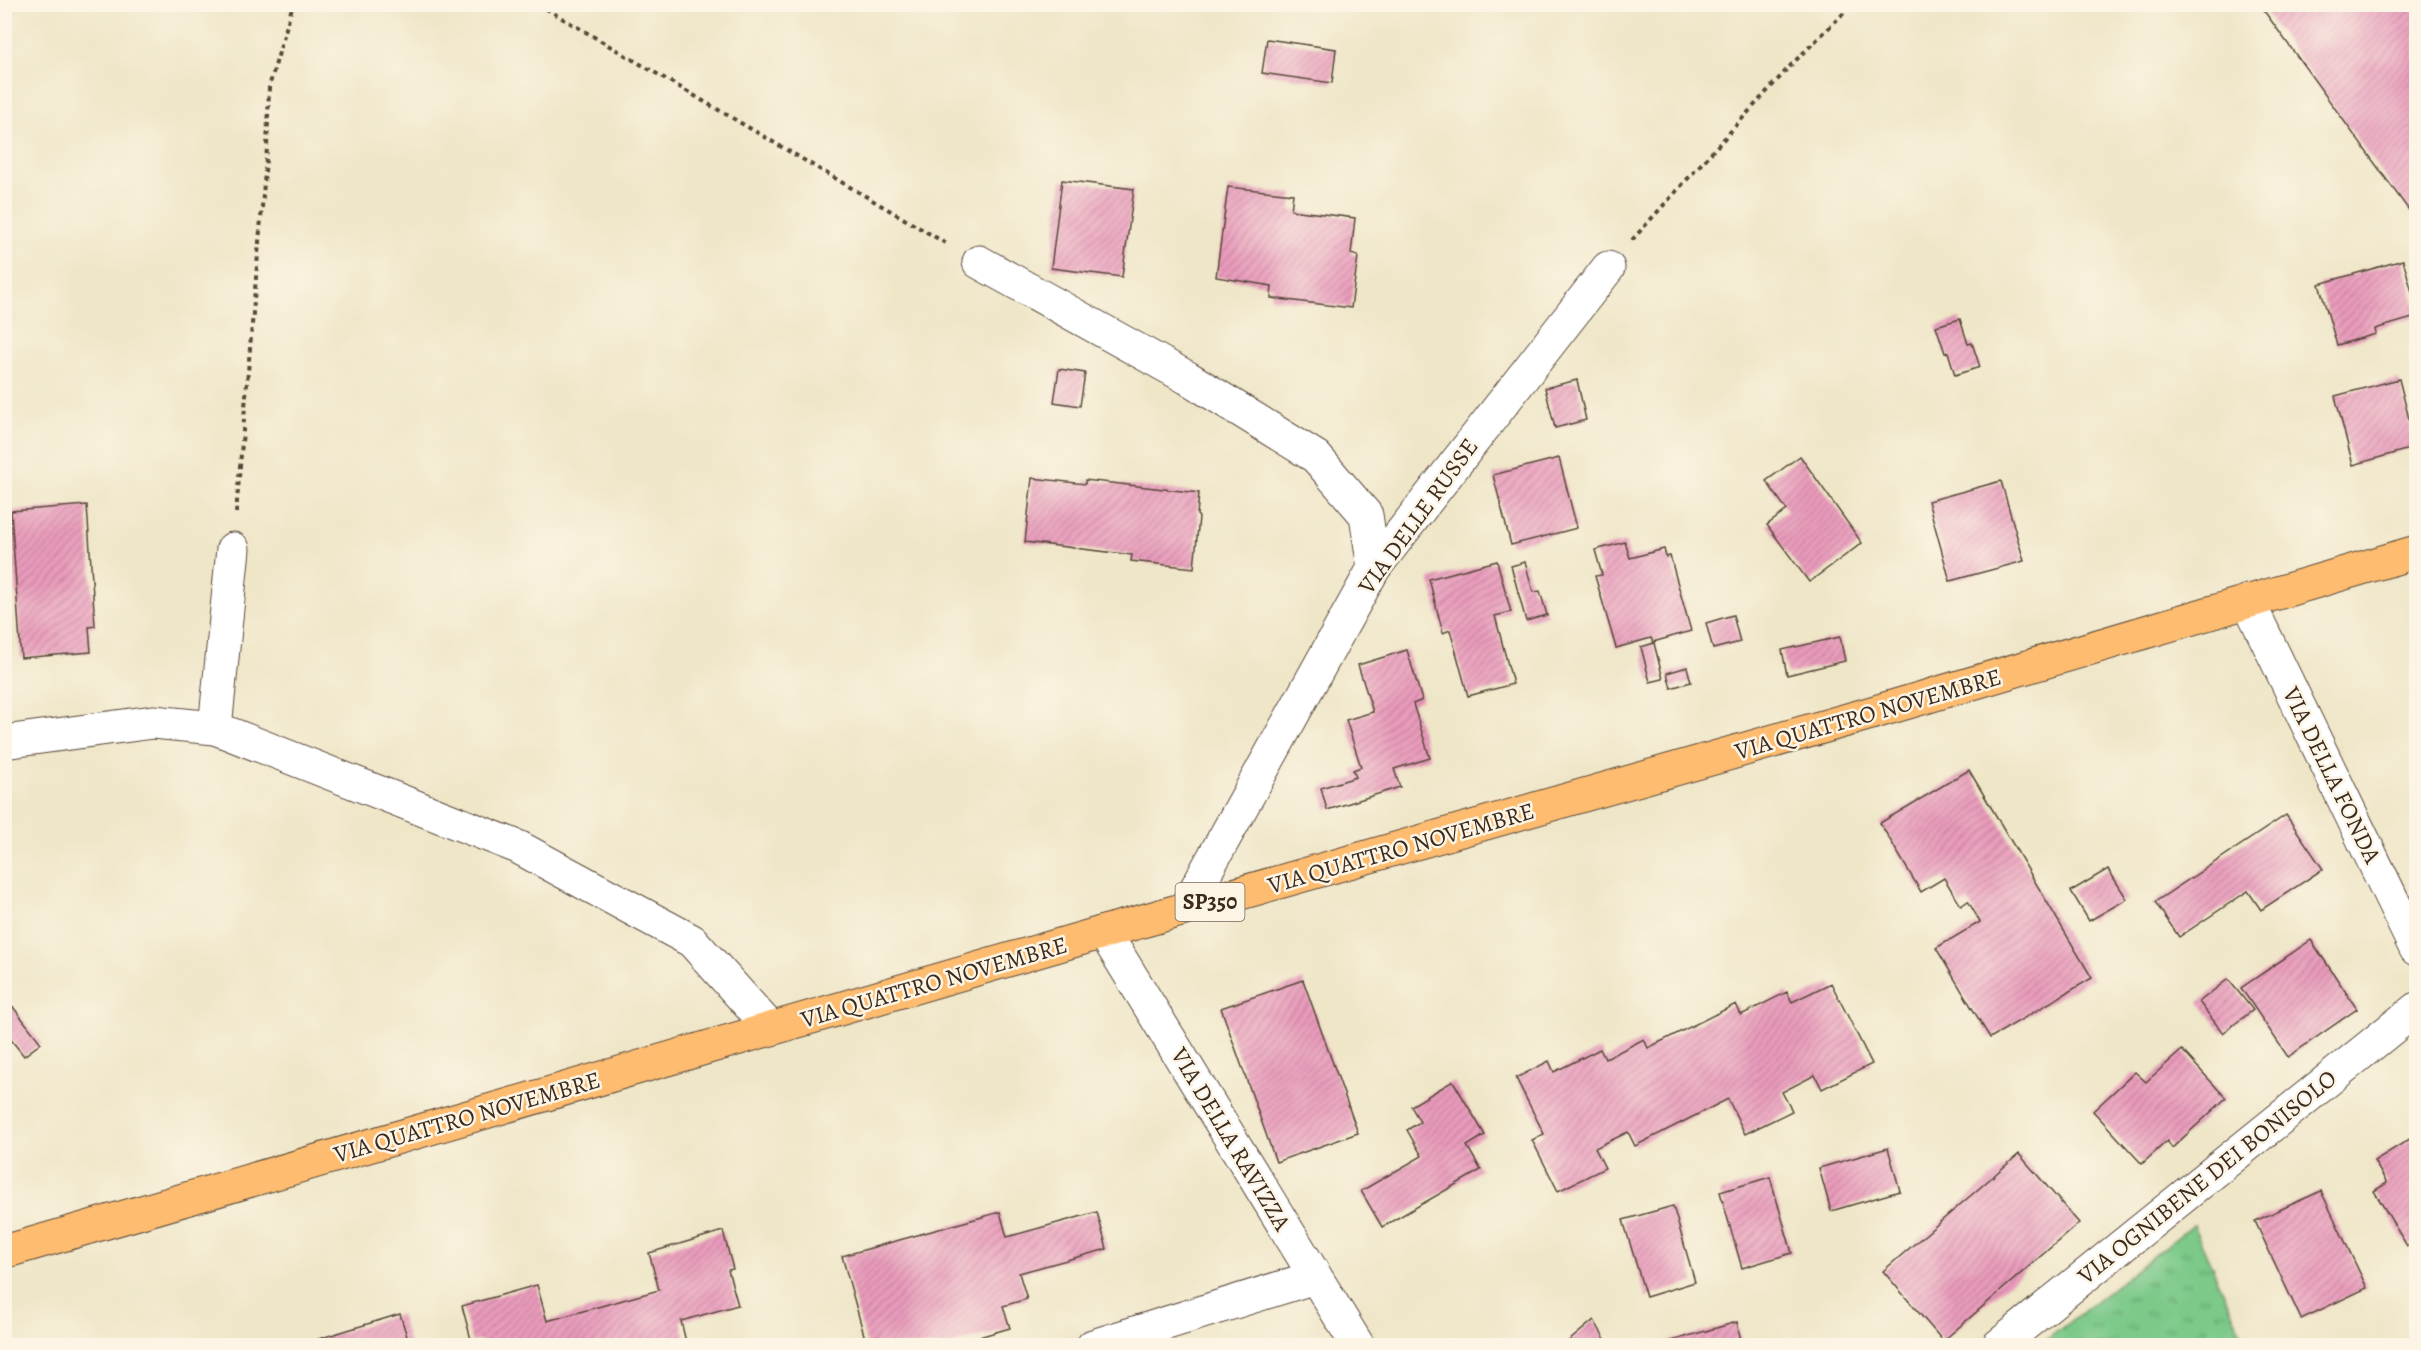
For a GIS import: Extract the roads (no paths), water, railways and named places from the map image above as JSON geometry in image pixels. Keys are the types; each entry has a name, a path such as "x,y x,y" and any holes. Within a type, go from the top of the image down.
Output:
{"main road":[{"name":"VIA QUATTRO NOVEMBRE","path":"4,1252 1104,932 1868,714 2416,552"}],"street":[{"path":"979,262 1188,378 1316,457 1365,515 1374,568"},
{"name":"VIA DELLE RUSSE","path":"1185,909 1374,568 1608,268"},
{"path":"215,728 233,549"},
{"name":"VIA DELLA FONDA","path":"2248,601 2416,949"},
{"path":"4,742 153,722 215,728 267,747 529,852 692,941 771,1029"},
{"name":"VIA DELLA RAVIZZA","path":"1104,932 1358,1346"},
{"name":"VIA OGNIBENE DEI BONISOLO","path":"1998,1346 2416,1009"},
{"path":"1093,1346 1315,1277"}]}
